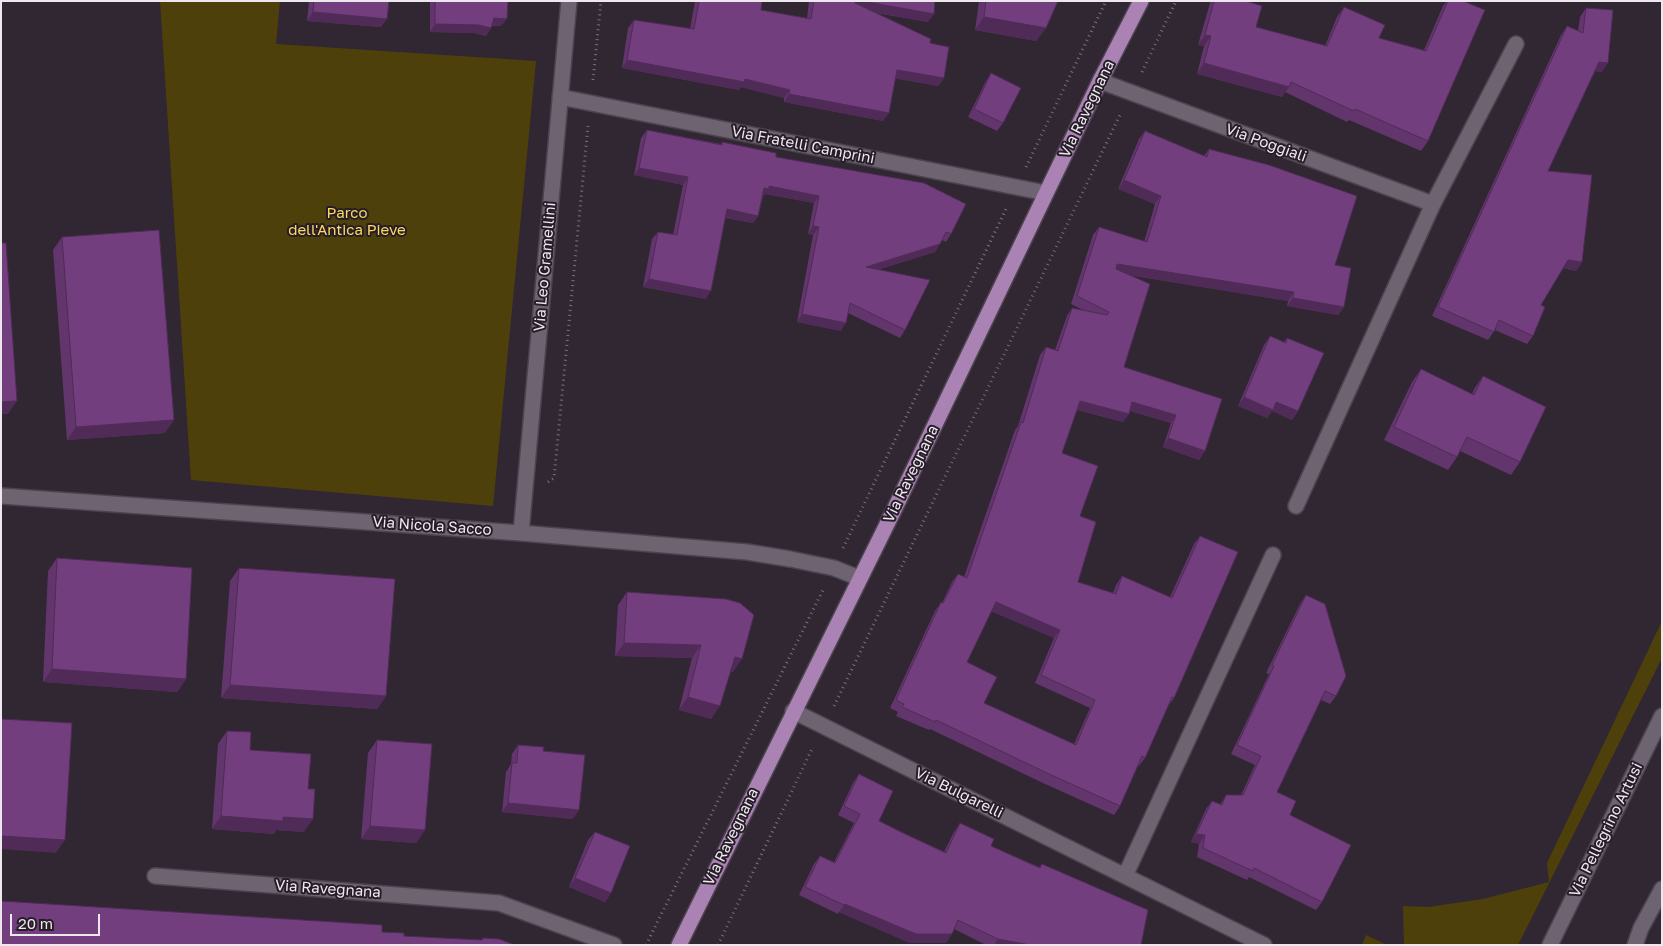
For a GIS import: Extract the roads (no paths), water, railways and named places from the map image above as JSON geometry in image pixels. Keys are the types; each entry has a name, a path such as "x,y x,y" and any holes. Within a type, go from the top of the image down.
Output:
{"main road":[{"name":"Via Ravegnana","path":"679,945 1140,1"}],"street":[{"name":"Via Leo Gramellini","path":"521,533 569,1"},
{"path":"1296,506 1433,204 1516,44"},
{"name":"Via Poggiali","path":"1100,81 1433,204"},
{"name":"Via Fratelli Camprini","path":"560,97 1046,193"},
{"name":"Via Nicola Sacco","path":"1,496 521,533 747,552 834,568 859,578"},
{"path":"1125,876 1273,555"},
{"name":"Via Bulgarelli","path":"793,711 1264,945"},
{"name":"Via Pellegrino Artusi","path":"1550,945 1662,716"},
{"name":"Via Ravegnana","path":"155,876 499,902 614,945"},
{"path":"1635,945 1641,928 1662,889"}],"park label":[{"name":"Parco dell'Antica Pieve","path":"347,222"}]}
